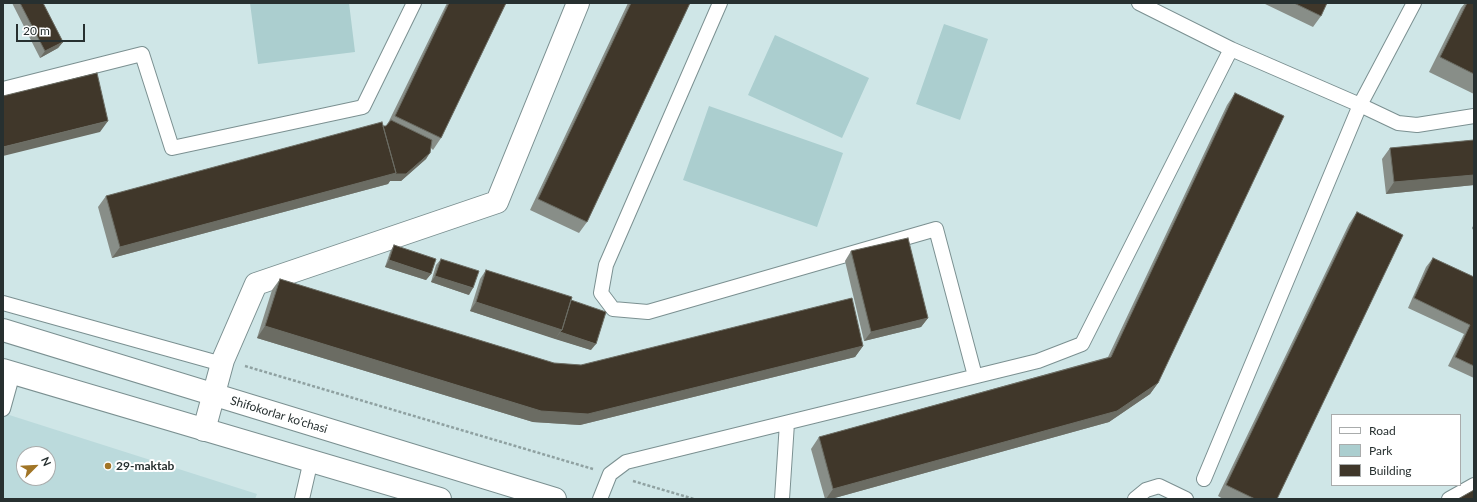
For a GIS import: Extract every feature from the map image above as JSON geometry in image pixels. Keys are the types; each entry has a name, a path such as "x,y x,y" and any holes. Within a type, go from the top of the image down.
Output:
{"main road":[{"path":"204,430 222,362 256,284 497,202 578,3"},
{"name":"Shifokorlar ko'chasi","path":"3,330 555,499"},
{"path":"8,371 440,499"}],"lane":[{"path":"3,89 142,54 172,148 363,108 414,3"},
{"path":"720,3 606,265 601,293 613,309 648,312 936,229 975,376"},
{"path":"1139,3 1231,49 1398,123 1417,125 1474,116"},
{"path":"1204,479 1360,105 1414,3"},
{"path":"600,499 610,474 626,462 1038,361 1082,344 1231,49"},
{"path":"3,303 222,362"},
{"path":"3,409 8,371"},
{"path":"782,499 787,423"},
{"path":"302,499 311,460"},
{"path":"1449,499 1474,485"},
{"path":"1135,499 1146,490 1159,486 1186,499"}],"path":[{"path":"222,362 694,499"}],"shaded area":[{"name":"29-maktab","path":"3,413 257,494 255,499 3,499"}],"green space":[{"path":"250,3 349,3 355,52 258,64"},
{"path":"944,24 988,39 960,120 916,104"},
{"path":"775,35 869,78 842,138 748,95"},
{"path":"709,106 843,153 817,227 683,180"}],"building":[{"path":"20,3 43,3 63,42 45,51"},
{"path":"449,3 506,3 441,138 395,116"},
{"path":"631,3 690,3 587,222 538,199"},
{"path":"1294,3 1327,3 1321,16"},
{"path":"1467,3 1474,3 1474,74 1440,57"},
{"path":"97,73 108,121 3,147 3,96"},
{"path":"1235,93 1284,116 1158,383 1117,411 833,489 819,437 1111,357"},
{"path":"391,120 432,140 430,153 406,174 395,174 396,173 383,126 386,126"},
{"path":"382,122 396,173 120,247 106,196"},
{"path":"1474,140 1474,175 1394,182 1390,148"},
{"path":"1357,212 1403,235 1277,499 1255,499 1226,485"},
{"path":"908,238 928,318 871,332 851,251"},
{"path":"394,245 436,259 431,274 389,260"},
{"path":"1433,258 1474,277 1474,366 1455,357 1470,325 1414,298"},
{"path":"441,259 479,271 473,288 435,276"},
{"path":"486,270 572,297 562,330 476,302"},
{"path":"280,279 554,363 581,365 852,298 863,346 588,414 541,411 265,326"},
{"path":"571,300 606,312 596,344 560,332 562,330"},
{"path":"1474,490 1474,499 1458,499"}],"place":[{"name":"29-maktab","path":"108,466"}]}
